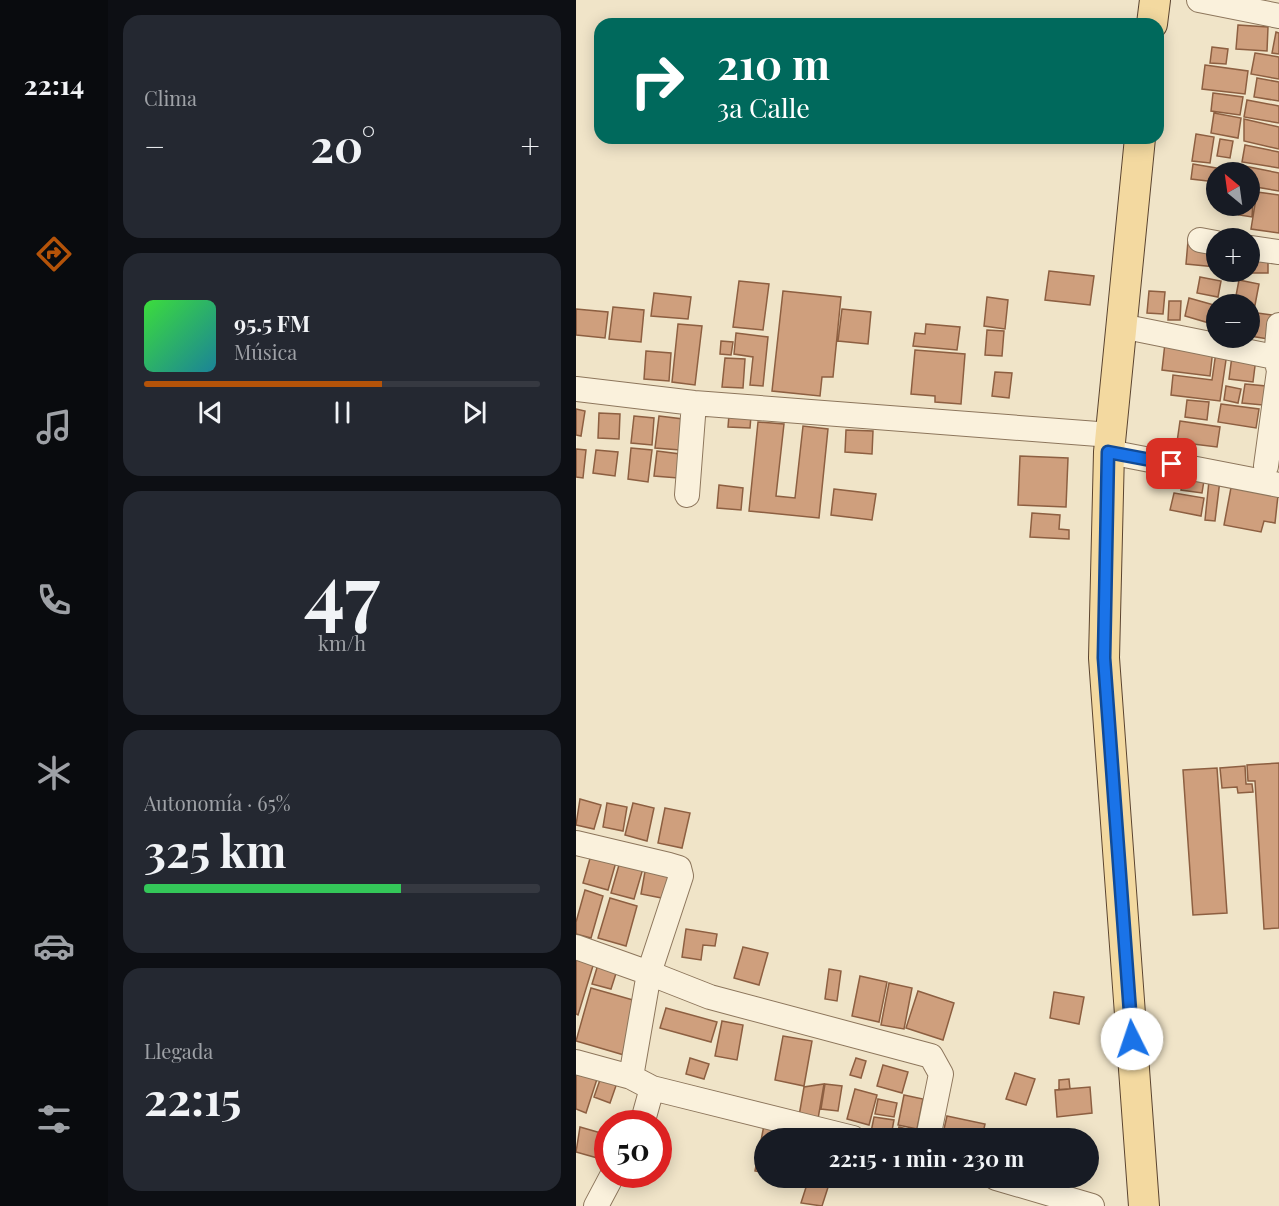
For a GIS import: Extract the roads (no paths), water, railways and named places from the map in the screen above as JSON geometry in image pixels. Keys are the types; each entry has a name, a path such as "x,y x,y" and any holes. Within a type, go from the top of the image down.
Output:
{"main road":[{"path":"1153,18 1155,0"},
{"path":"1139,144 1110,443 1104,658 1144,1206"}],"street":[{"path":"1199,0 1279,16"},
{"path":"1260,249 1279,252"},
{"path":"576,389 694,404 1110,443 1273,475 1279,371 1279,325"},
{"path":"1121,326 1278,358"},
{"path":"687,495 694,404"},
{"path":"576,843 679,868 681,876 649,973 631,1077"},
{"path":"576,947 710,997 931,1056 941,1074 930,1128"},
{"path":"576,1062 631,1077 652,1088 813,1128"},
{"path":"646,1110 652,1088"},
{"path":"596,1206 606,1188"},
{"path":"1030,1188 1092,1206"}]}
